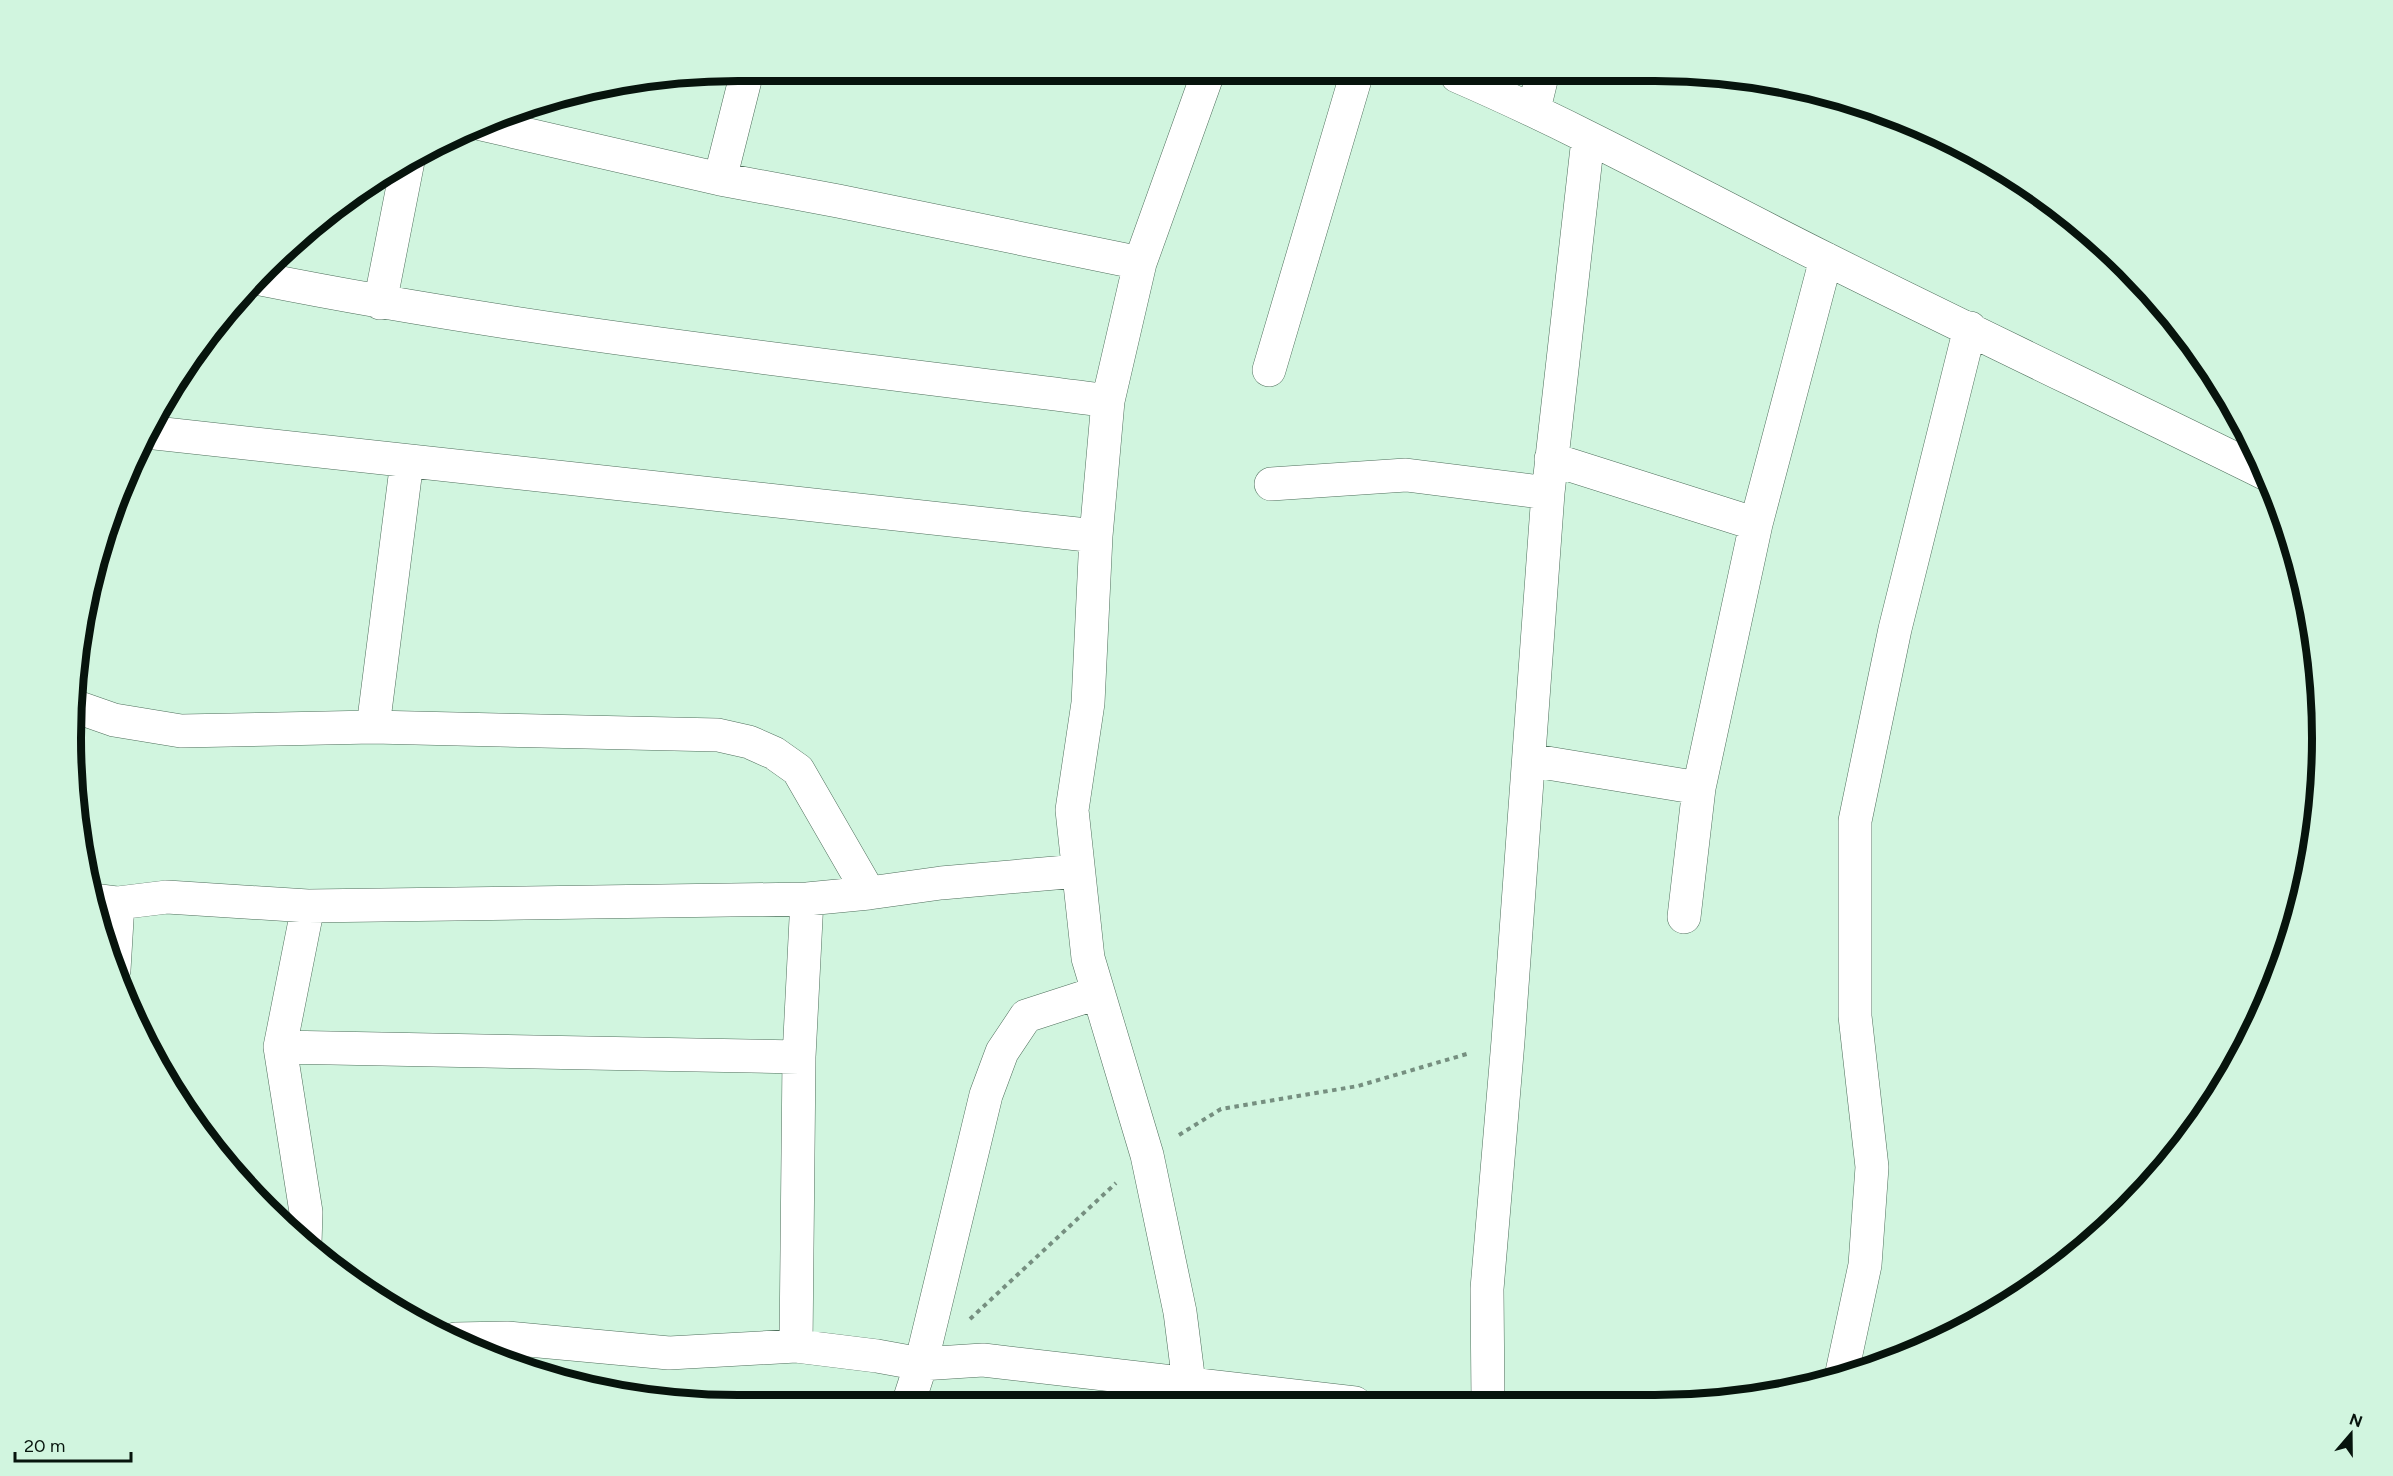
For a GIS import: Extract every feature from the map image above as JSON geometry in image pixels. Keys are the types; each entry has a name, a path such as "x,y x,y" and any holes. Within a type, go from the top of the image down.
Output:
{"street":[{"path":"720,179 745,81"},
{"path":"1189,1392 1180,1312 1147,1155 1088,958 1072,810 1088,703 1096,536 1108,401 1140,263 1205,81"},
{"path":"1269,370 1355,81"},
{"path":"1469,81 1534,109 1588,139 1826,259 2253,468"},
{"path":"1534,109 1541,81"},
{"path":"496,128 720,179 1140,263"},
{"path":"1488,1395 1487,1289 1508,1041 1548,493 1588,139"},
{"path":"380,303 406,171"},
{"path":"1684,917 1699,788 1756,524 1826,259"},
{"path":"267,280 380,303 707,352 1108,401"},
{"path":"1843,1367 1865,1265 1872,1167 1855,1016 1855,820 1895,629 1970,328"},
{"path":"156,433 1096,536"},
{"path":"1551,459 1756,524"},
{"path":"373,727 407,460"},
{"path":"1270,484 1406,476 1548,493"},
{"path":"82,709 114,720 181,731 373,727 718,735 749,742 774,753 798,770 869,893"},
{"path":"1529,760 1699,788"},
{"path":"109,927 106,902 167,897 308,906 807,898 1078,871"},
{"path":"796,1347 799,1056 807,898"},
{"path":"305,1232 306,1212 280,1047 308,906"},
{"path":"911,1395 921,1364 986,1095 1002,1052 1026,1016 1097,993"},
{"path":"280,1047 799,1056"},
{"path":"473,1339 507,1338 669,1353 796,1347 877,1356 921,1364 983,1360 1189,1392 1234,1395"}],"path":[{"path":"965,1324 1147,1155 1221,1109 1358,1086 1508,1041"}]}
